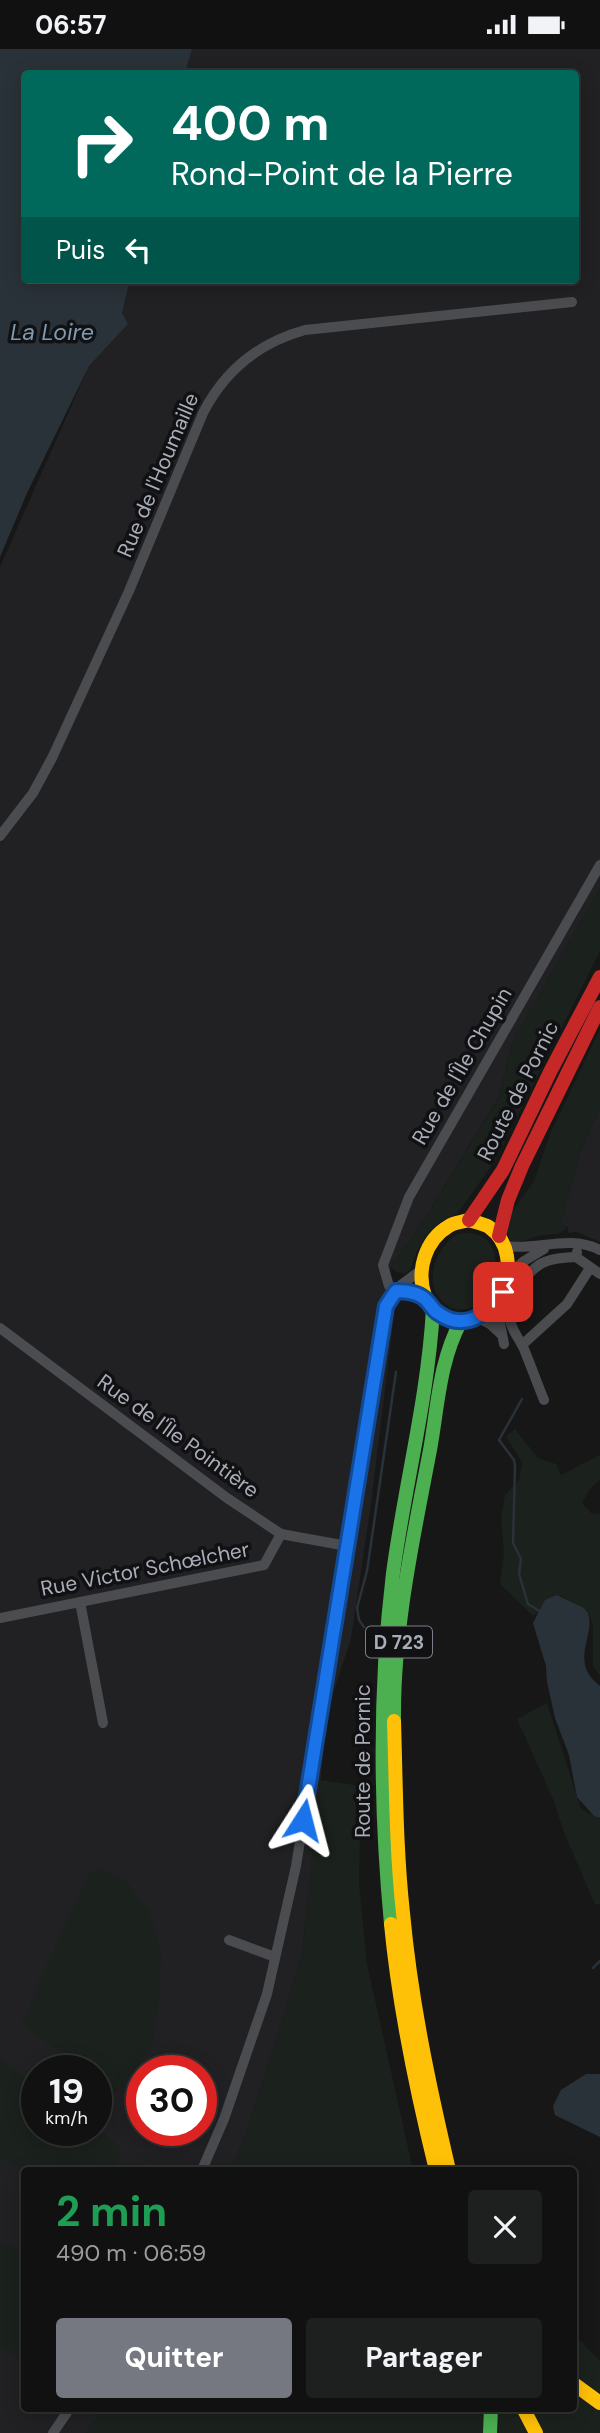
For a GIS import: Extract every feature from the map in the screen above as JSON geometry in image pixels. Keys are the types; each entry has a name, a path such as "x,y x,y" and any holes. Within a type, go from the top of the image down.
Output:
{"main road":[{"name":"Route de Pornic","path":"469,1220 503,1170 533,1105 600,977"},
{"name":"Route de Pornic","path":"502,1241 501,1220 511,1190 553,1096 600,1007"},
{"path":"469,1220 483,1223 502,1241 508,1275 499,1298 478,1318 461,1321 449,1319 429,1304 422,1289 421,1270 426,1251 436,1235 452,1223 469,1220"},
{"name":"Route de Pornic","path":"429,1304 424,1397 403,1511 387,1630 383,1688 382,1800 388,1911 398,1994 414,2081 435,2167"},
{"name":"Route de Pornic","path":"448,2167 425,2071 400,1909 396,1837 395,1687 405,1583 416,1513 443,1372 450,1343 461,1321"},
{"path":"577,2386 600,2403"},
{"path":"490,2433 491,2412"},
{"path":"525,2412 534,2433"},
{"path":"539,2412 548,2433"}],"street":[{"name":"Rue de l'Houmaille","path":"0,837 38,785 52,758 130,591 203,413 220,384 236,366 271,342 311,329 572,302"},
{"name":"Rue de l'Île Chupin","path":"396,1291 389,1286 383,1265 409,1197 600,865"},
{"path":"502,1241 521,1248 579,1243 600,1251"},
{"path":"576,1257 579,1243"},
{"path":"508,1275 532,1255 552,1244"},
{"path":"544,1400 514,1332 509,1314 512,1300 527,1275 547,1260 576,1257 600,1274"},
{"path":"522,1345 567,1304 590,1268"},
{"path":"203,2167 224,2119 267,1994 296,1866 386,1306 396,1291 421,1270"},
{"path":"396,1291 415,1294 429,1304"},
{"path":"478,1318 490,1324 503,1339 499,1298"},
{"name":"Rue de l'Île Pointière","path":"0,1328 227,1498 281,1534 347,1546"},
{"name":"Rue Victor Schœlcher","path":"0,1618 264,1565 281,1534"},
{"path":"80,1602 103,1723"},
{"path":"229,1940 275,1957"},
{"path":"53,2433 67,2412"}],"shaded area":[{"path":"192,49 600,49 600,888 512,1043 499,1097 427,1215 391,1267 385,1292 395,1308 371,1504 351,1639 328,1709 302,1956 247,2133 231,2167 21,2167 21,2412 100,2412 86,2433 0,2433 0,567 89,366 128,324 122,313 129,284 579,284 579,70 186,70"},
{"path":"600,888 600,951 495,1161 457,1214 441,1221 427,1235 410,1270 404,1274 395,1271 391,1267 427,1215 499,1098 512,1043"},
{"path":"600,1029 600,1107 580,1152 560,1225 568,1227 557,1234 522,1241 510,1240 505,1228 506,1220 534,1181 550,1134"},
{"path":"600,1107 600,1242 576,1232 568,1233 568,1227 560,1225 580,1152"},
{"path":"460,1233 480,1236 492,1247 495,1262 493,1279 485,1295 473,1306 459,1310 443,1302 436,1294 433,1274 439,1254 452,1238"},
{"path":"515,1429 538,1458 556,1464 561,1475 600,1455 600,1480 590,1489 582,1503 592,1514 600,1513 600,1676 593,1666 593,1624 587,1610 558,1595 533,1616 500,1584 504,1553 501,1518 505,1495 519,1480 522,1463 506,1436"},
{"path":"547,1703 581,1809 600,1819 600,1905 595,1904 563,1830 554,1801 517,1719"},
{"path":"320,1780 361,1786 359,1883 367,1964 412,2167 231,2167 247,2133 302,1956"},
{"path":"100,1869 127,1881 149,1910 161,1954 159,1999 153,2041 145,2055 126,2055 126,2086 112,2092 112,2055 64,2055 22,2023 89,1874"},
{"path":"0,2059 21,2074 21,2146 112,2146 112,2139 120,2145 117,2167 21,2167 21,2170 0,2158"},
{"path":"0,2240 21,2251 21,2361 0,2345"},
{"path":"577,2337 600,2361 600,2433 86,2433 100,2412 577,2412"}],"water":[{"name":"La Loire","path":"0,49 192,49 186,70 21,70 21,284 129,284 122,313 128,324 89,366 27,493 0,557"},
{"path":"557,1595 586,1610 589,1618 585,1667 600,1686 600,1818 594,1816 577,1797 569,1755 555,1718 546,1666 533,1623 545,1600"},
{"path":"586,2074 600,2074 600,2137 555,2115 553,2106 561,2090"}],"waterway":[{"path":"364,1627 359,1620 357,1608 367,1571 396,1372"},
{"path":"522,1399 499,1440 514,1460 515,1466 513,1543 521,1559 519,1574 528,1604 541,1612"},
{"path":"593,1968 600,1961"}],"traffic: fast":[{"path":"391,1924 383,1793 385,1660 393,1573 421,1408 433,1309"},
{"path":"394,1721 400,1619 411,1551 444,1368 461,1321"},
{"path":"490,2433 491,2412"}],"traffic: slow":[{"path":"469,1220 489,1227 501,1240 507,1256 507,1273 493,1304 480,1315 464,1320 446,1318 436,1312 427,1300 422,1286 422,1267 434,1239 453,1224 469,1220"},
{"path":"394,1721 399,1865 406,1946 421,2042 448,2167"},
{"path":"391,1924 409,2048 435,2167"},
{"path":"577,2386 600,2403"},
{"path":"525,2412 536,2433"}],"traffic: jam":[{"path":"469,1220 503,1170 600,977"},
{"path":"499,1236 508,1200 522,1166 600,1007"}],"route":[{"path":"303,1820 386,1306 396,1291 405,1291 426,1299 437,1313 449,1319 466,1321 485,1314 503,1292"}]}
